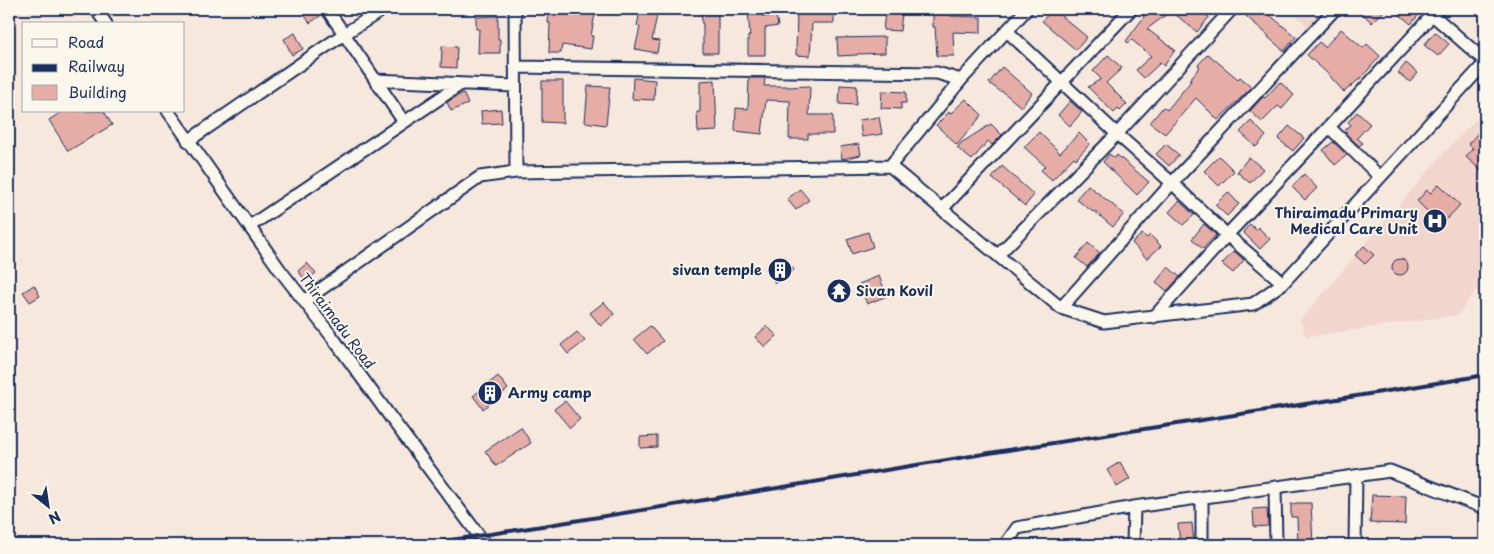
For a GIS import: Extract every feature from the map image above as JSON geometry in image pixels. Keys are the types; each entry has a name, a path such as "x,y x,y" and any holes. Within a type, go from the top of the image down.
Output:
{"street":[{"path":"96,9 105,22"},
{"path":"327,9 404,122"},
{"path":"188,141 344,34 384,9"},
{"path":"515,9 516,172"},
{"path":"890,166 961,80 1027,9"},
{"path":"942,209 1131,9"},
{"path":"998,255 1117,134 1232,9"},
{"path":"1061,308 1172,183 1334,9"},
{"path":"304,301 480,177 516,172 890,166 1061,308 1104,322 1154,317 1253,304 1283,283 1485,62 1432,11 1329,127 1227,235 1154,317"},
{"path":"1007,31 1227,235 1283,283"},
{"path":"515,67 937,73 961,80"},
{"path":"375,80 514,86"},
{"path":"250,226 461,84"},
{"name":"Thiraimadu Road","path":"169,112 304,301 486,545"},
{"path":"1329,127 1380,178"},
{"path":"1005,545 1017,528 1134,507 1390,471 1485,508"},
{"path":"1355,545 1356,476"},
{"path":"1275,487 1276,545"},
{"path":"1202,498 1202,545"},
{"path":"1133,545 1134,507"}],"shaded area":[{"path":"1289,9 1327,9 1309,28"},
{"name":"Thiraimadu Primary Medical Care Unit","path":"1485,110 1485,278 1458,315 1306,337 1300,320 1441,156"}],"building":[{"path":"300,9 315,9 320,16 310,23"},
{"path":"549,9 595,14 591,49 562,45 561,53 549,53"},
{"path":"701,9 718,9 718,53 703,53"},
{"path":"762,9 763,17 776,15 778,26 765,28 765,55 748,55 748,36 750,36 748,10"},
{"path":"797,9 834,9 834,23 812,23 810,56 796,55"},
{"path":"1053,9 1087,37 1076,50 1042,21"},
{"path":"1151,9 1199,9 1209,17 1197,32 1171,11 1147,29 1175,50 1164,66 1160,63 1144,78 1136,70 1151,56 1132,40 1128,43 1126,41 1144,17 1143,15"},
{"path":"1251,9 1275,9 1270,15 1296,37 1284,51 1246,16"},
{"path":"1358,9 1386,9 1372,23"},
{"path":"1393,9 1419,9 1420,13 1411,24"},
{"path":"640,11 657,15 652,40 659,41 657,53 635,49 640,27 637,26"},
{"path":"885,13 902,14 900,31 883,30"},
{"path":"933,13 981,17 981,33 953,32 954,56 937,56"},
{"path":"498,16 500,53 478,53 479,29 476,29 476,17"},
{"path":"1341,29 1363,48 1367,44 1380,56 1363,76 1344,92 1307,55 1319,42 1325,47"},
{"path":"1435,32 1449,44 1438,56 1424,45"},
{"path":"295,33 303,49 292,55 284,39"},
{"path":"885,37 885,53 838,56 837,38"},
{"path":"442,46 457,47 456,68 441,67"},
{"path":"1208,54 1238,79 1240,77 1252,87 1218,120 1196,98 1165,134 1150,123 1163,107 1167,110 1191,81 1189,80 1200,67 1198,65"},
{"path":"1108,55 1122,68 1106,83 1127,104 1120,111 1118,109 1114,113 1088,87 1101,79 1093,71"},
{"path":"1406,63 1418,73 1410,82 1398,73"},
{"path":"1002,67 1032,93 1021,107 989,83"},
{"path":"633,78 655,80 654,100 632,99"},
{"path":"749,78 765,78 764,86 810,86 809,115 833,115 833,134 808,134 808,139 789,139 790,101 766,100 762,134 735,131 736,108 748,109"},
{"path":"715,80 717,131 698,132 697,112 700,112 700,81"},
{"path":"542,81 563,81 563,123 542,122"},
{"path":"1280,82 1294,95 1282,109 1278,106 1262,122 1250,111"},
{"path":"840,85 857,86 856,105 839,104"},
{"path":"588,86 610,87 606,125 585,122"},
{"path":"882,91 906,92 906,103 901,103 901,109 881,108"},
{"path":"463,93 468,104 451,111 447,102"},
{"path":"966,99 982,115 957,145 936,125"},
{"path":"1070,101 1082,112 1070,126 1058,115"},
{"path":"501,109 502,123 482,124 481,111"},
{"path":"61,112 105,112 112,125 68,151 49,120"},
{"path":"1357,112 1370,124 1357,138 1363,143 1359,146 1345,133 1347,132 1345,130 1351,125 1348,122"},
{"path":"879,117 882,134 862,137 859,120"},
{"path":"1251,121 1266,136 1256,147 1240,132"},
{"path":"991,124 1002,135 992,145 988,141 972,160 957,148 961,143"},
{"path":"1289,126 1304,138 1293,151 1278,139"},
{"path":"1039,132 1060,153 1079,133 1090,144 1076,159 1074,157 1052,180 1041,170 1045,166 1024,147"},
{"path":"1479,132 1485,137 1485,174 1466,157 1473,148 1468,144"},
{"path":"1333,142 1347,155 1335,165 1323,150"},
{"path":"859,144 861,155 842,159 840,147"},
{"path":"1166,144 1179,155 1169,166 1156,154"},
{"path":"1109,154 1115,158 1117,155 1149,182 1137,195 1103,162"},
{"path":"1219,156 1234,171 1219,186 1204,171"},
{"path":"1249,157 1263,169 1250,183 1237,172"},
{"path":"1002,166 1034,195 1025,206 992,178"},
{"path":"1304,174 1317,188 1305,200 1292,187"},
{"path":"1439,184 1460,205 1441,225 1417,201 1427,190 1431,193"},
{"path":"1088,185 1124,214 1113,227 1076,199"},
{"path":"800,189 809,200 796,210 787,199"},
{"path":"1228,192 1239,204 1227,216 1215,205"},
{"path":"1179,201 1194,215 1183,225 1169,212"},
{"path":"1204,224 1216,235 1203,249 1192,239"},
{"path":"1250,224 1256,230 1258,227 1270,239 1260,249 1243,232"},
{"path":"868,232 873,247 852,254 847,239"},
{"path":"1142,234 1147,238 1150,235 1161,246 1147,259 1132,243"},
{"path":"1088,243 1100,253 1087,267 1076,258"},
{"path":"1364,246 1374,255 1365,264 1355,255"},
{"path":"1234,251 1244,260 1233,273 1222,264"},
{"name":"sivan temple","path":"785,257 794,270 775,283 766,269"},
{"path":"1400,259 1408,267 1400,275 1392,267"},
{"path":"307,263 316,273 306,281 298,271"},
{"path":"1168,267 1180,277 1167,291 1156,282"},
{"path":"879,276 887,296 867,304 859,284"},
{"path":"34,285 40,296 30,302 23,292"},
{"path":"604,302 614,314 601,326 590,313"},
{"path":"650,326 663,341 647,354 634,339"},
{"path":"767,326 777,336 765,347 755,337"},
{"name":"Army camp","path":"577,332 585,341 568,354 561,345"},
{"name":"Army camp","path":"498,376 508,389 483,409 473,396"},
{"name":"Army camp","path":"565,401 580,419 570,428 554,409"},
{"path":"521,427 531,443 496,466 485,451"},
{"path":"657,436 657,447 640,448 640,437"},
{"path":"1120,462 1130,479 1117,487 1107,470"},
{"path":"1372,495 1406,496 1405,524 1370,523"},
{"path":"1311,503 1313,545 1298,545 1297,517 1291,517 1291,504"},
{"path":"1267,508 1268,526 1254,527 1253,509"},
{"path":"1192,523 1194,543 1180,545 1178,524"}],"railway":[{"path":"418,545 1485,375"}],"place":[{"name":"Thiraimadu Primary Medical Care Unit","path":"1435,221"},
{"name":"sivan temple","path":"780,270"},
{"name":"Sivan Kovil","path":"839,291"},
{"name":"Army camp","path":"490,393"}]}
